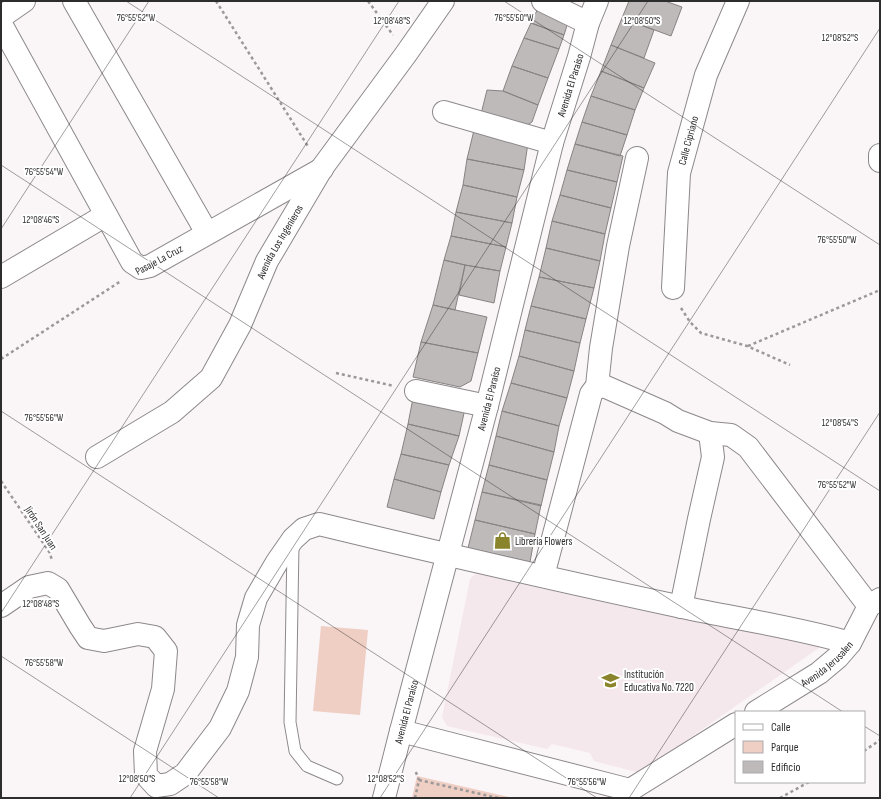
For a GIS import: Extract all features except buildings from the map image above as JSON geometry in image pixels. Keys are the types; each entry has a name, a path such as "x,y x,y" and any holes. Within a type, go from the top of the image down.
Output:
{"street":[{"path":"1,16 24,1"},
{"path":"74,1 207,233"},
{"name":"Avenida Los Ingenieros","path":"97,457 172,412 211,378 240,325 267,261 322,168 443,1"},
{"path":"544,1 588,23"},
{"name":"Avenida El Paraíso","path":"384,798 487,406 552,143 588,23 597,1"},
{"name":"Calle Cipriano","path":"673,288 679,173 706,75 738,1"},
{"path":"1,24 132,262 141,268"},
{"path":"444,112 552,143"},
{"path":"880,155 880,161"},
{"path":"543,576 591,394 598,386 601,348 618,246 637,158"},
{"name":"Pasaje La Cruz","path":"141,268 150,266 322,168"},
{"path":"1,277 106,215"},
{"path":"598,386 606,387 664,413 678,421 710,433 731,436 748,447 875,602"},
{"path":"416,391 487,406"},
{"path":"681,607 713,457 710,433"},
{"path":"1,606 28,587 48,583 58,589 88,638 104,641 138,634 155,637 166,651 163,689 145,751 146,775 150,792 170,784 185,774 220,728 238,691 248,657 248,625 256,598 277,562 293,539 304,529 319,524 448,555 681,607 824,636 850,643"},
{"name":"Avenida Jerusalen","path":"758,711 819,673 838,656 850,643 875,602"},
{"path":"401,731 630,794 735,725"}],"lane":[{"path":"293,539 290,722 295,751 308,766 337,779"}],"path":[{"path":"216,1 322,168"},
{"path":"368,1 406,54"},
{"name":"Pasaje La Cruz","path":"1,359 141,268"},
{"path":"673,288 680,306 690,322 701,333 747,346 790,366"},
{"path":"747,346 880,290"},
{"path":"336,373 416,391"},
{"name":"Jirón San Juan","path":"1,481 50,553 58,589"},
{"path":"865,749 880,740"},
{"path":"415,798 419,780 498,798"},
{"path":"780,798 807,783"}],"shaded area":[{"name":"Institución Educativa No. 7220","path":"483,567 826,643 640,773 594,761 590,753 552,744 547,749 447,726 442,717 470,579"}],"green space":[{"path":"321,626 368,630 360,715 313,711"},
{"path":"417,776 513,798 412,798"}],"place":[{"name":"Librería Flowers","path":"502,541"},
{"name":"Institución Educativa No. 7220","path":"611,680"}]}
